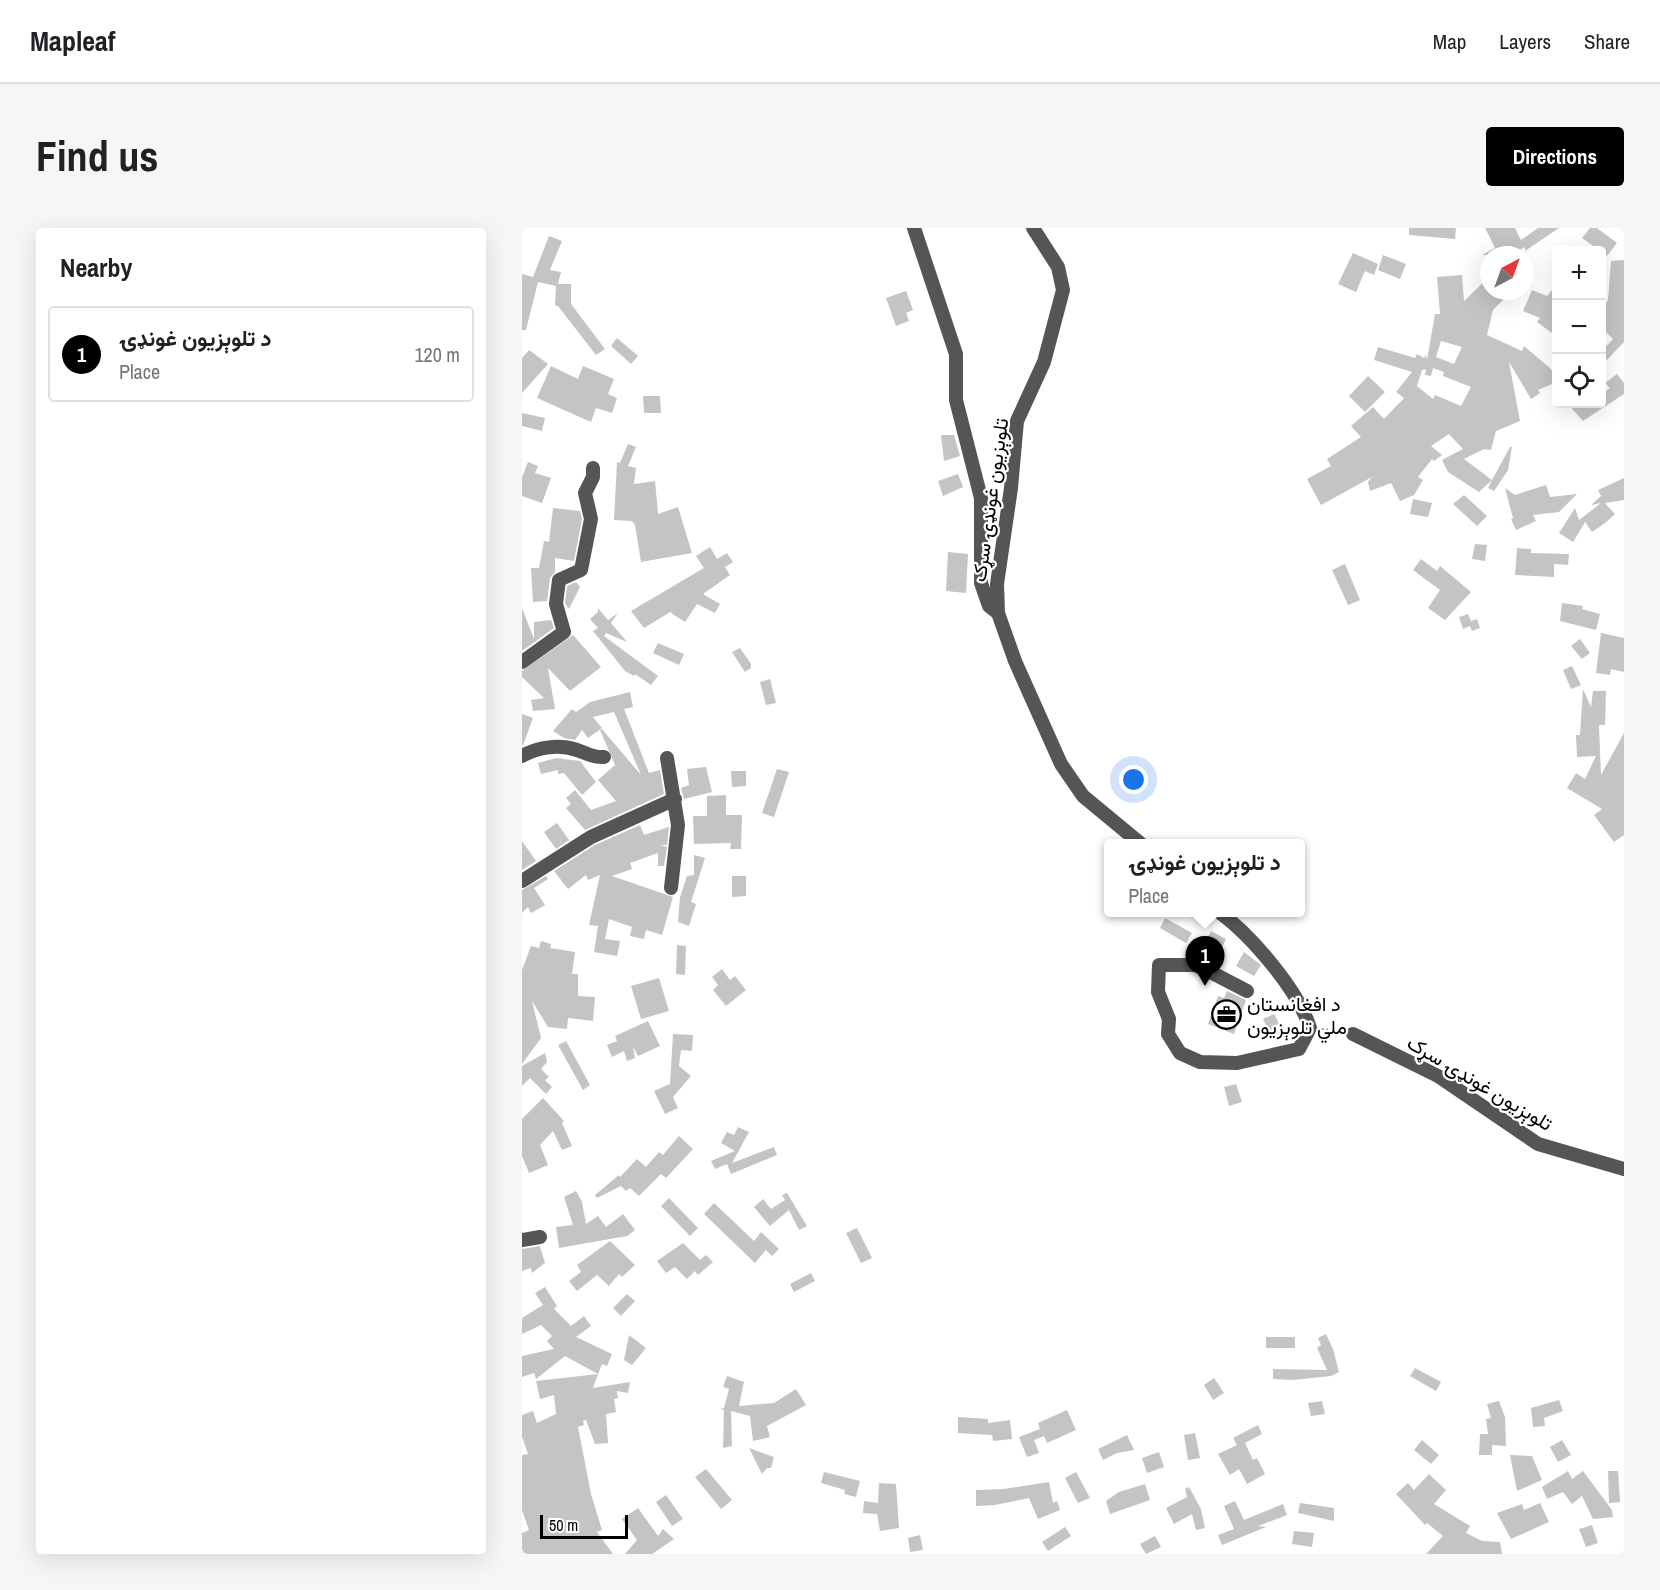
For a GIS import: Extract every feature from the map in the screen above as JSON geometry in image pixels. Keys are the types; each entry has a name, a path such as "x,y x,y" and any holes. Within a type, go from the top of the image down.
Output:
{"street":[{"path":"914,228 956,354 956,400 981,498 981,583 990,606 998,613 1015,661 1061,764 1083,796 1136,839"},
{"name":"تلوېزيون غونډۍ سړک","path":"998,613 997,584 1011,488 1017,421 1044,362 1063,290 1058,267 1033,228"},
{"path":"522,662 564,632 556,604 559,580 581,570 591,519 585,493 593,468"},
{"path":"522,756 535,749 561,747 577,750 593,758 604,757"},
{"path":"666,758 678,825 671,888"},
{"path":"522,880 591,837 675,799"},
{"path":"1226,917 1252,939 1305,1012 1310,1028 1299,1049 1237,1063 1200,1062 1180,1053 1168,1034 1169,1019 1158,992 1159,965 1197,965 1247,991"},
{"name":"تلوېزيون غونډۍ سړک","path":"1353,1034 1438,1076 1538,1144 1624,1169"},
{"path":"522,1240 540,1237"}],"path":[{"path":"1192,941 1200,946"},
{"path":"1310,1028 1353,1034"}],"building":[{"path":"1409,228 1456,228 1455,239 1409,235"},
{"path":"1485,228 1515,228 1521,240 1538,228 1559,228 1532,246 1494,246"},
{"path":"1590,228 1597,228 1617,243 1607,256 1606,246 1593,246 1582,238"},
{"path":"549,236 562,241 550,270 561,272 558,284 571,284 571,304 605,349 596,355 555,305 556,286 538,282 526,330 522,330 522,274 533,277"},
{"path":"1353,253 1378,264 1374,275 1365,271 1356,292 1338,284"},
{"path":"1383,255 1406,264 1400,279 1378,270"},
{"path":"1624,260 1624,342 1606,361 1606,347 1613,339 1606,332 1606,303 1611,261"},
{"path":"1462,275 1464,301 1480,286 1480,300 1503,300 1493,310 1487,335 1522,351 1524,346 1552,371 1552,384 1538,390 1540,393 1531,399 1509,362 1520,421 1496,431 1491,450 1484,449 1464,459 1492,480 1479,492 1448,472 1442,460 1463,449 1449,434 1431,446 1442,455 1434,461 1432,459 1418,477 1423,480 1414,495 1400,501 1391,483 1370,491 1368,482 1372,477 1321,505 1307,479 1331,466 1327,459 1361,437 1351,426 1373,407 1384,419 1404,398 1396,392 1412,372 1374,360 1378,347 1415,358 1417,354 1424,358 1426,355 1427,360 1435,314 1440,314 1437,277","holes":["1441,341 1462,347 1454,364 1436,357","1433,368 1444,372 1443,376 1471,387 1461,406 1435,395 1433,399 1417,386 1422,370 1426,369 1425,375 1431,376"]},
{"path":"1552,290 1552,333 1537,322 1540,318 1523,311 1528,300 1534,300 1534,291 1547,296"},
{"path":"906,291 913,310 906,313 909,321 896,326 886,298"},
{"path":"617,338 638,356 631,364 611,346"},
{"path":"529,350 548,364 522,393 522,358"},
{"path":"551,366 578,379 583,366 614,379 608,394 617,398 612,413 596,408 591,422 537,398"},
{"path":"1617,374 1624,383 1624,394 1606,406 1606,391 1610,388 1606,382"},
{"path":"1368,376 1385,392 1365,412 1349,396"},
{"path":"643,396 660,396 661,413 644,413"},
{"path":"1572,408 1603,408 1583,421"},
{"path":"522,413 545,418 542,431 522,426"},
{"path":"941,435 954,435 960,456 944,461"},
{"path":"628,444 636,447 628,466 636,468 634,484 655,481 658,514 678,507 692,553 641,562 635,525 632,521 614,520 617,462 620,463"},
{"path":"1512,447 1508,470 1494,491 1488,488"},
{"path":"528,462 538,466 535,473 551,478 542,503 522,496 522,477"},
{"path":"958,474 963,487 943,496 938,481"},
{"path":"1624,478 1624,500 1605,503 1615,514 1605,523 1592,532 1585,522 1573,542 1559,533 1575,508 1579,520 1601,503 1591,505 1601,496 1598,490"},
{"path":"1546,485 1550,497 1577,494 1559,512 1533,515 1536,521 1516,530 1511,519 1513,518 1505,488 1515,495"},
{"path":"1464,495 1487,516 1477,526 1453,504"},
{"path":"1413,499 1432,503 1428,517 1410,514"},
{"path":"553,508 580,511 582,519 574,561 555,558 555,572 550,578 547,601 533,602 531,568 539,568 544,541 549,542"},
{"path":"1475,544 1487,545 1485,561 1472,559"},
{"path":"710,547 717,559 727,553 733,562 725,567 730,575 703,594 720,604 715,613 697,604 685,622 671,613 672,611 644,628 631,611 704,568 696,556"},
{"path":"1517,548 1531,549 1531,553 1569,554 1568,565 1554,564 1554,577 1515,575"},
{"path":"948,552 968,554 966,593 946,591"},
{"path":"1421,559 1437,571 1440,566 1471,592 1445,620 1428,608 1440,590 1413,570"},
{"path":"1345,564 1360,600 1348,605 1332,570"},
{"path":"576,582 580,587 569,609 565,603 567,586"},
{"path":"1562,603 1583,606 1582,609 1600,614 1596,630 1560,621"},
{"path":"522,608 534,639 534,622 551,620 554,628 522,651"},
{"path":"598,608 608,620 618,613 611,623 627,642 606,633 604,636 658,676 651,685 635,674 634,676 625,671 593,631 598,628 590,619 598,612"},
{"path":"1468,614 1471,621 1477,619 1480,628 1472,631 1470,626 1463,629 1459,617"},
{"path":"1601,633 1624,638 1624,672 1611,669 1610,675 1596,673"},
{"path":"573,635 601,667 570,691 548,668 555,709 533,711 531,700 544,698 522,677 522,671"},
{"path":"1580,639 1590,653 1582,659 1571,646"},
{"path":"658,643 684,654 679,665 653,653"},
{"path":"740,648 751,664 751,668 745,672 732,652"},
{"path":"1572,666 1581,685 1571,689 1563,670"},
{"path":"770,679 776,703 766,705 760,682"},
{"path":"1583,689 1591,707 1593,691 1606,691 1605,725 1599,725 1601,775 1624,733 1624,835 1614,842 1594,815 1602,809 1567,788 1576,773 1585,779 1596,756 1577,757 1576,735 1580,735"},
{"path":"630,692 633,707 624,709 649,773 660,770 664,794 585,830 566,808 571,804 566,798 575,790 591,810 616,801 598,780 615,765 600,730 602,729 641,775 614,712 593,717 602,728 588,738 582,730 575,740 564,738 553,731 572,709 576,712 590,702"},
{"path":"522,714 533,718 523,745 522,745"},
{"path":"556,758 580,761 596,782 582,795 564,773 558,774 558,770 541,774 538,763"},
{"path":"706,767 712,792 684,799 681,788 689,785 687,769"},
{"path":"777,769 789,772 774,817 762,813"},
{"path":"731,771 746,771 746,786 732,787"},
{"path":"726,795 726,815 742,815 741,849 730,849 731,843 694,844 693,816 707,816 707,796"},
{"path":"557,823 569,840 556,849 544,832"},
{"path":"640,825 644,835 669,827 667,845 660,845 667,847 664,866 658,866 658,853 630,863 632,869 612,876 673,897 662,935 646,930 644,939 630,936 632,927 609,919 605,939 620,941 617,956 594,952 598,926 589,925 600,875 588,880 586,875 568,889 554,871 595,845"},
{"path":"522,841 536,861 522,870"},
{"path":"694,855 705,858 691,902 696,904 689,926 678,922 680,897 687,876 694,875"},
{"path":"546,876 548,879 534,888 545,905 531,913 528,907 522,913 522,890"},
{"path":"732,876 746,876 746,896 732,897"},
{"path":"1165,918 1192,933 1186,943 1160,928"},
{"path":"1211,931 1226,939 1218,955 1224,958 1221,966 1199,956"},
{"path":"541,941 551,944 550,948 575,952 572,974 578,974 578,996 595,997 593,1021 568,1018 567,1029 548,1027 532,1001 541,1038 522,1064 522,970 531,946 539,948"},
{"path":"677,945 686,946 685,975 676,974"},
{"path":"1244,952 1261,965 1254,976 1236,966"},
{"path":"722,969 730,980 735,976 746,990 726,1006 713,990 718,985 712,977"},
{"path":"659,978 669,1011 641,1019 631,986"},
{"name":"د افغانستان ملي تلوېزیون","path":"1227,991 1246,1000 1234,1034 1208,1024 1218,996 1224,998"},
{"path":"1274,1014 1281,1027 1270,1033 1263,1019"},
{"path":"648,1021 660,1046 638,1056 633,1047 635,1058 627,1061 624,1051 612,1057 607,1045 617,1041 615,1036"},
{"path":"673,1034 693,1035 692,1051 681,1050 679,1066 691,1076 673,1097 678,1108 665,1114 654,1091 670,1084"},
{"path":"566,1041 590,1085 583,1090 558,1045"},
{"path":"545,1053 547,1062 541,1069 549,1077 545,1080 552,1087 546,1094 530,1078 522,1086 522,1066"},
{"path":"1236,1084 1242,1102 1229,1106 1224,1087"},
{"path":"543,1098 564,1121 562,1123 572,1146 562,1150 553,1131 540,1145 548,1165 529,1173 522,1156 522,1119"},
{"path":"738,1127 749,1132 732,1163 774,1147 777,1155 731,1174 727,1164 715,1169 711,1161 735,1151 721,1143 727,1132 734,1135"},
{"path":"679,1136 693,1149 666,1178 661,1174 639,1196 630,1188 626,1191 621,1186 597,1198 595,1195 619,1175 620,1177 637,1159 646,1167 659,1152 663,1155"},
{"path":"576,1191 582,1202 586,1224 598,1216 606,1227 623,1214 635,1230 627,1236 559,1248 556,1227 573,1225 564,1197"},
{"path":"787,1193 807,1226 799,1230 789,1210 770,1226 754,1207 763,1199 771,1209 785,1200 782,1195"},
{"path":"669,1198 698,1228 690,1236 661,1206"},
{"path":"714,1203 754,1241 761,1232 779,1249 772,1256 766,1250 755,1263 704,1214"},
{"path":"857,1228 872,1258 861,1263 846,1233"},
{"path":"610,1241 635,1265 622,1277 619,1274 609,1286 597,1275 577,1291 569,1281 581,1272 577,1265"},
{"path":"683,1243 700,1260 706,1255 713,1262 698,1275 695,1271 687,1279 675,1267 666,1273 657,1261"},
{"path":"540,1246 545,1263 532,1273 531,1268 522,1271 522,1249"},
{"path":"811,1273 815,1281 794,1292 790,1284"},
{"path":"545,1287 557,1306 554,1309 571,1326 584,1316 591,1326 576,1337 612,1354 607,1366 602,1364 598,1374 565,1356 536,1379 534,1373 522,1377 522,1356 554,1349 547,1341 552,1336 541,1325 522,1334 522,1318 543,1305 535,1293"},
{"path":"627,1294 635,1301 621,1316 613,1308"},
{"path":"1326,1334 1339,1372 1331,1376 1293,1380 1273,1379 1273,1369 1327,1370 1317,1348 1321,1345 1318,1338"},
{"path":"629,1335 646,1348 632,1365 624,1360"},
{"path":"1266,1337 1295,1337 1295,1348 1266,1348"},
{"path":"1415,1368 1441,1382 1436,1391 1410,1376"},
{"path":"598,1374 593,1388 630,1382 628,1393 617,1391 618,1398 614,1399 616,1412 606,1414 608,1443 595,1444 586,1420 583,1421 584,1425 578,1427 591,1494 602,1530 597,1532 613,1554 522,1554 522,1533 529,1530 522,1510 522,1455 528,1454 522,1437 522,1415 533,1411 537,1423 556,1414 554,1395 540,1399 536,1381"},
{"path":"727,1376 744,1382 739,1406 774,1403 796,1389 806,1405 767,1426 770,1437 753,1441 750,1416 731,1411 732,1446 723,1448 724,1410 720,1409 724,1408 729,1389 723,1387"},
{"path":"1214,1378 1224,1393 1213,1400 1204,1385"},
{"path":"1559,1400 1563,1411 1544,1418 1545,1426 1533,1427 1531,1408"},
{"path":"1322,1401 1325,1414 1311,1416 1308,1403"},
{"path":"1499,1401 1505,1417 1506,1446 1492,1445 1492,1455 1479,1455 1480,1434 1488,1434 1486,1419 1491,1418 1487,1404"},
{"path":"1067,1410 1076,1430 1047,1443 1044,1436 1034,1440 1039,1453 1027,1457 1019,1437 1040,1429 1038,1423"},
{"path":"958,1417 988,1419 988,1423 1010,1420 1012,1439 993,1441 992,1435 958,1433"},
{"path":"1258,1425 1262,1434 1245,1443 1253,1460 1257,1458 1265,1474 1247,1484 1239,1469 1230,1475 1218,1454 1237,1445 1233,1438"},
{"path":"1195,1433 1200,1458 1188,1460 1184,1435"},
{"path":"1127,1435 1134,1450 1117,1453 1103,1460 1098,1449"},
{"path":"1422,1440 1439,1455 1431,1464 1414,1450"},
{"path":"1562,1440 1571,1455 1558,1462 1550,1447"},
{"path":"749,1448 774,1457 771,1468 767,1468 762,1474"},
{"path":"1159,1452 1164,1467 1147,1473 1142,1458"},
{"path":"1510,1455 1532,1456 1542,1480 1517,1491"},
{"path":"706,1469 732,1500 721,1509 695,1477"},
{"path":"1568,1471 1572,1479 1583,1471 1612,1510 1613,1517 1593,1519 1582,1496 1572,1504 1563,1492 1547,1499 1542,1487"},
{"path":"1608,1471 1618,1471 1620,1502 1609,1503"},
{"path":"824,1472 860,1481 856,1497 844,1494 845,1490 821,1483"},
{"path":"1076,1472 1090,1498 1078,1503 1065,1478"},
{"path":"1429,1474 1446,1490 1434,1504 1470,1526 1466,1533 1482,1541 1500,1542 1502,1554 1426,1554 1443,1536 1427,1523 1425,1525 1396,1494 1408,1483 1414,1490"},
{"path":"1049,1482 1053,1503 1057,1501 1060,1510 1038,1519 1029,1498 995,1505 976,1506 976,1490 1004,1489"},
{"path":"879,1483 896,1484 899,1528 880,1531 877,1514 863,1513 864,1501 878,1503"},
{"path":"1145,1484 1150,1500 1110,1514 1106,1501 1119,1492"},
{"path":"1189,1487 1201,1509 1205,1528 1196,1530 1192,1514 1174,1524 1166,1508 1187,1497 1185,1489"},
{"path":"666,1495 683,1519 672,1526 656,1502"},
{"path":"1235,1501 1244,1520 1283,1504 1287,1515 1258,1526 1266,1527 1222,1545 1218,1535 1234,1529 1224,1506"},
{"path":"1300,1503 1334,1508 1334,1521 1298,1513"},
{"path":"1540,1503 1549,1522 1511,1539 1497,1513 1522,1504 1524,1510"},
{"path":"638,1508 658,1536 663,1529 674,1539 652,1554 625,1554 637,1540 622,1519"},
{"path":"1592,1525 1598,1543 1586,1547 1579,1529"},
{"path":"1065,1527 1071,1536 1048,1551 1042,1542"},
{"path":"1294,1531 1314,1533 1312,1547 1292,1544"},
{"path":"920,1535 923,1550 910,1552 908,1538"},
{"path":"1155,1536 1161,1547 1146,1554 1140,1544"}],"place":[{"name":"د تلوېزیون غونډۍ","path":"1205,986"},
{"name":"د افغانستان ملي تلوېزیون","path":"1226,1015"}]}
